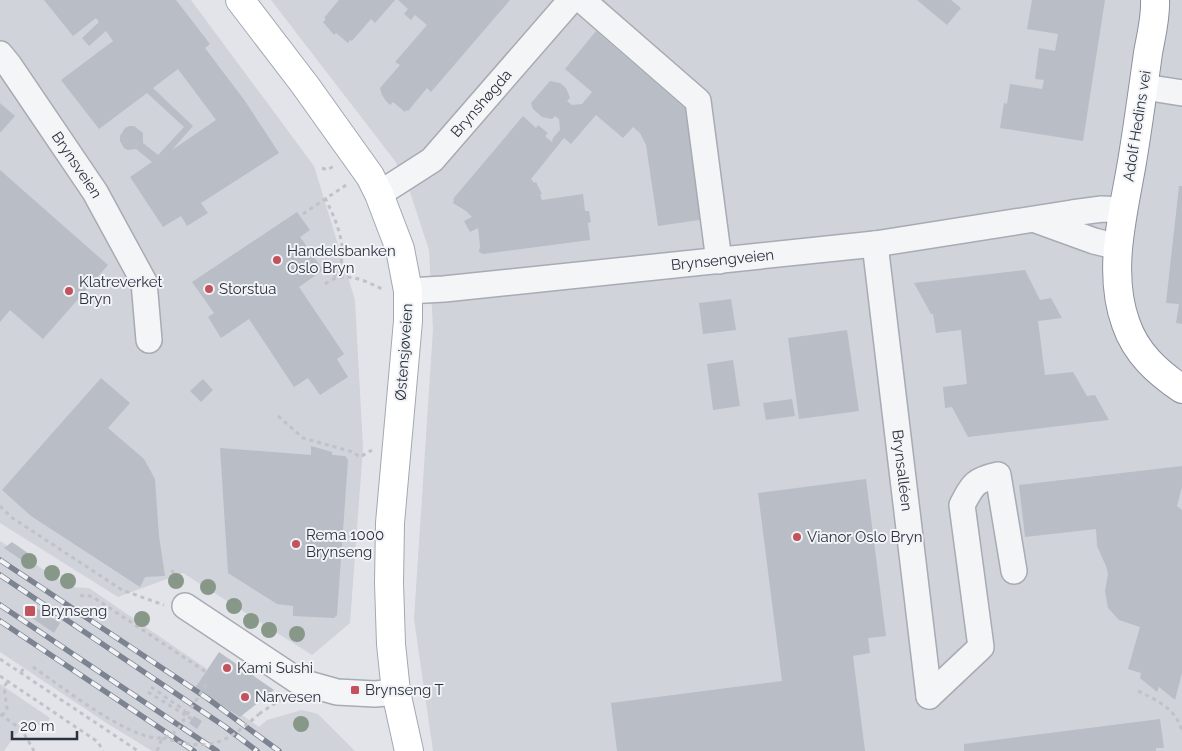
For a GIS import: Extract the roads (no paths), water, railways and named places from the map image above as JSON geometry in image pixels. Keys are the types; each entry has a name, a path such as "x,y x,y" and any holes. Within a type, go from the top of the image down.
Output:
{"main road":[{"name":"Østensjøveien","path":"240,0 352,149 370,176 400,249 395,290 408,321 390,523 389,601 396,692 409,751"},
{"name":"Adolf Hedins vei","path":"1156,1 1118,247 1118,282 1120,302 1126,324 1138,349 1155,370 1178,384"}],"street":[{"name":"Brynshøgda","path":"379,194 432,160 571,0"},
{"path":"582,0 698,101 720,261"},
{"name":"Brynsveien","path":"0,54 95,192 144,282 149,340"},
{"path":"1144,87 1182,93"},
{"name":"Brynsengveien","path":"395,290 444,289 875,244 1102,209 1124,210"},
{"name":"Brynsengveien","path":"1036,220 1094,242 1118,247"},
{"name":"Brynsalléen","path":"875,244 929,696 981,648 962,505 972,486 984,478 998,475 1014,572"},
{"path":"185,606 298,682 337,692 375,694 396,692"}],"railway":[{"path":"0,560 207,698 279,751"},
{"path":"0,575 224,726 257,751"},
{"path":"0,605 217,751"},
{"path":"0,621 194,751"}],"place":[{"name":"Handelsbanken Oslo Bryn","path":"277,260"},
{"name":"Storstua","path":"209,289"},
{"name":"Klatreverket Bryn","path":"69,291"},
{"name":"Vianor Oslo Bryn","path":"797,537"},
{"name":"Rema 1000 Brynseng","path":"296,544"},
{"name":"Brynseng","path":"30,611"},
{"name":"Kami Sushi","path":"227,668"},
{"name":"Brynseng T","path":"355,690"},
{"name":"Narvesen","path":"245,697"}]}
